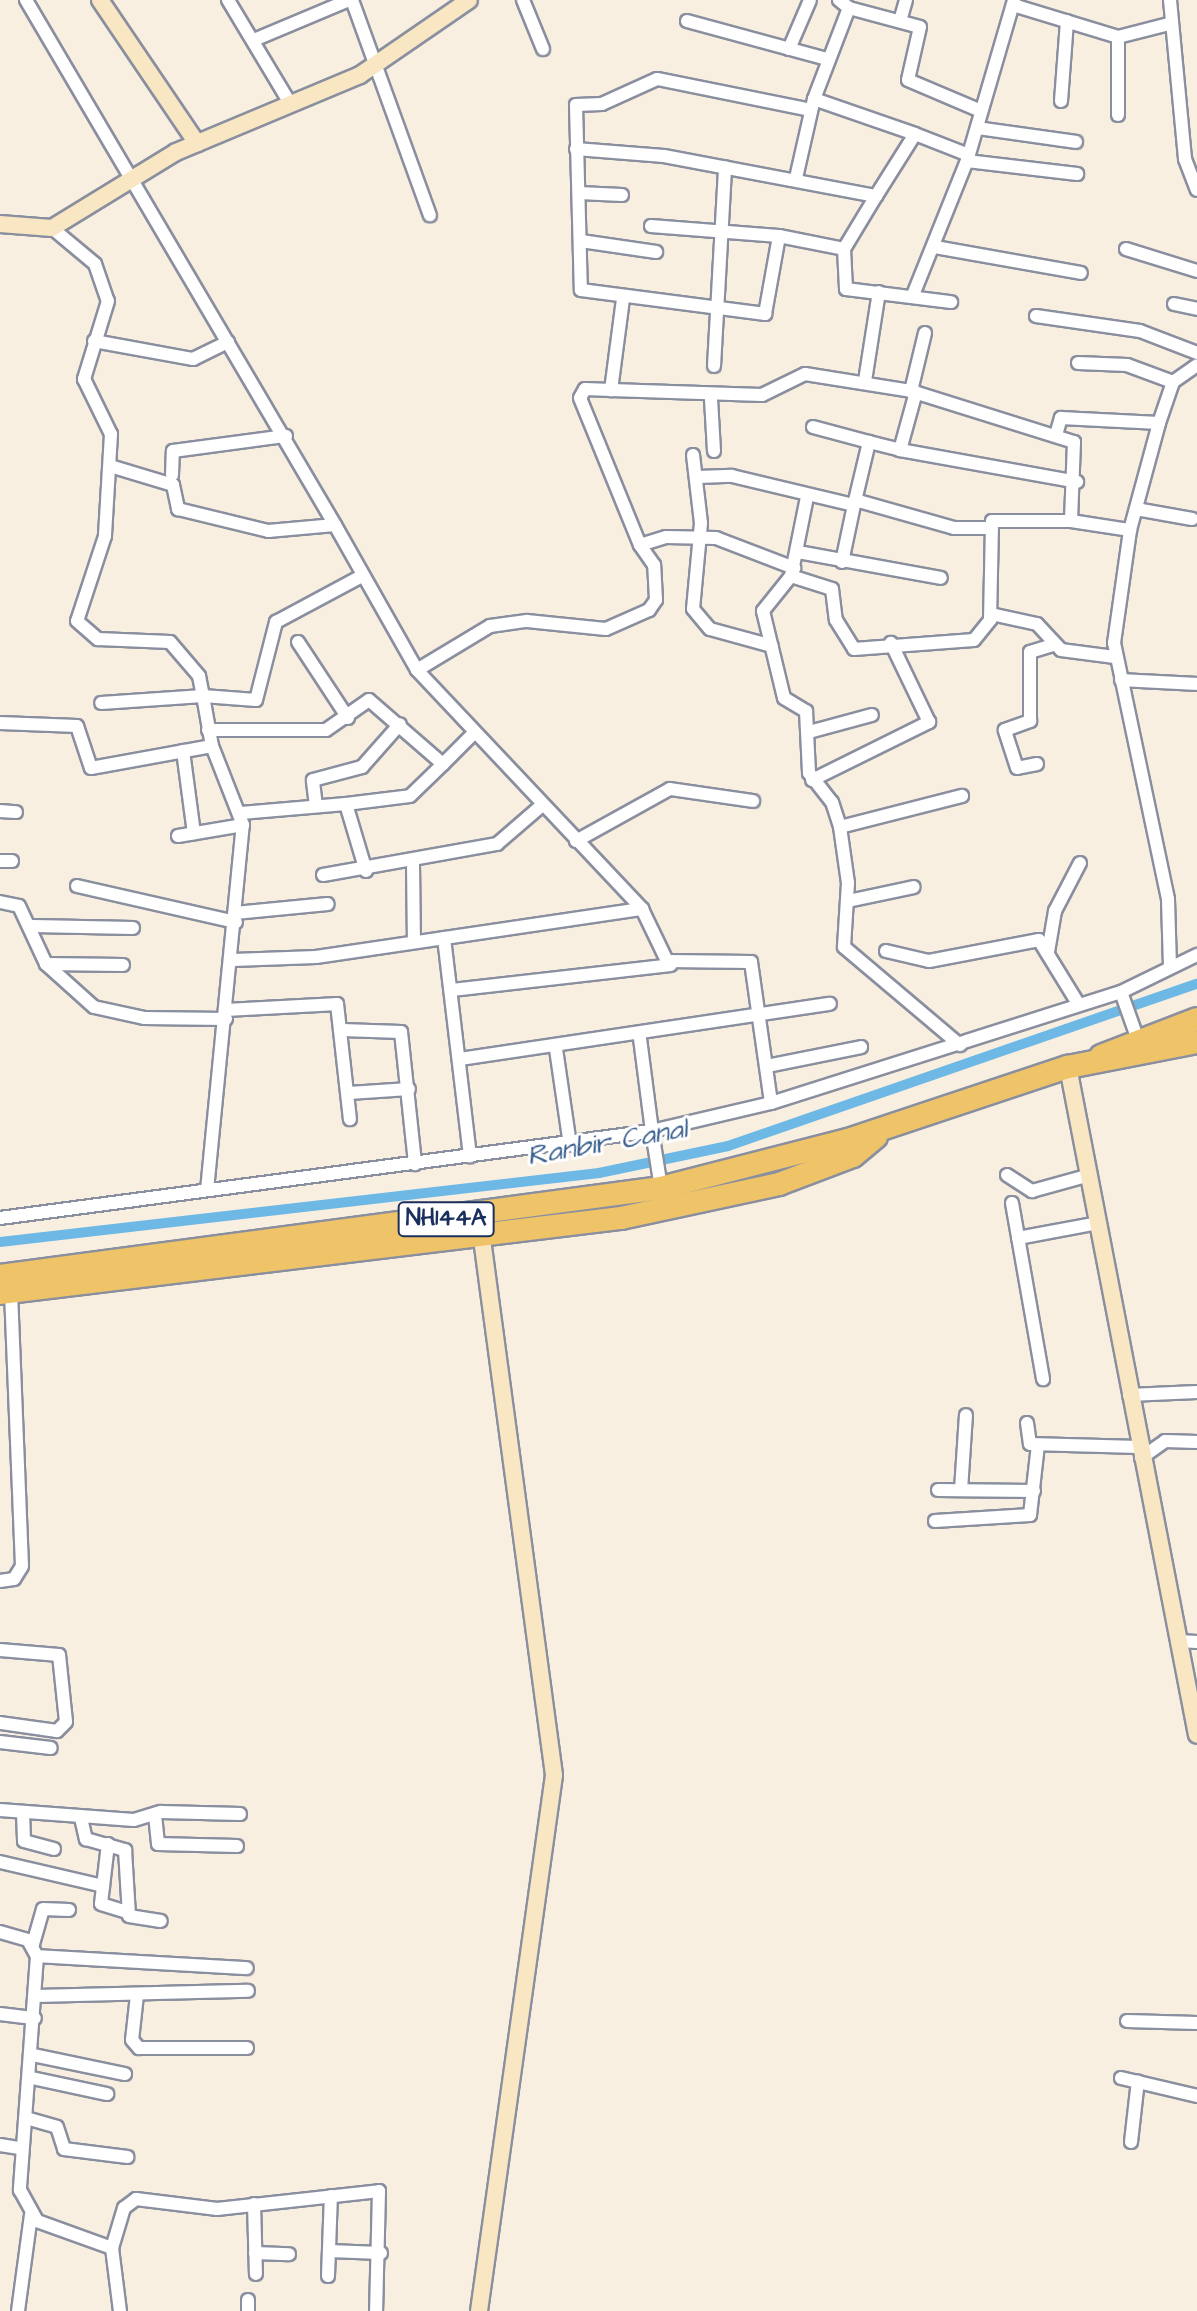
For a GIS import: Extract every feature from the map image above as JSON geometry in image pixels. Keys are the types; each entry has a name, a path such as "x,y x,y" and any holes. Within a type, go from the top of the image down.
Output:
{"highway":[{"name":"NH144A","path":"4,1287 480,1225 892,1127 1077,1065 1197,1019"},
{"path":"1077,1065 1197,1042"},
{"path":"480,1225 621,1218 779,1184 853,1156 892,1127"}],"street":[{"path":"26,0 286,436 360,577 417,670 473,734 642,909 671,965"},
{"path":"100,0 197,143"},
{"path":"228,0 290,103"},
{"path":"254,40 350,0 380,63 430,215"},
{"path":"52,228 170,155 380,63 469,0"},
{"path":"523,0 543,49"},
{"path":"789,49 810,0"},
{"path":"900,21 906,0"},
{"path":"1170,0 1169,24 1185,159 1197,190"},
{"path":"913,295 935,247 968,158 1013,3 1118,37 1169,24"},
{"path":"796,178 813,104 844,4 922,31 908,80 981,111"},
{"path":"687,21 827,59"},
{"path":"1061,101 1067,21"},
{"path":"1118,37 1118,115"},
{"path":"779,236 765,314 623,299 581,290 576,105 602,104 657,79 813,104 915,134 968,158 1077,174"},
{"path":"977,128 1076,142"},
{"path":"915,134 844,249 843,285 951,302"},
{"path":"576,149 627,153 796,178 876,196"},
{"path":"714,366 725,167"},
{"path":"579,193 622,195"},
{"path":"0,224 52,228 81,249 104,281 107,311 94,341 84,379 108,423 110,466 102,556 77,621 98,639 170,642 192,665 203,696 212,746 242,819 233,875 236,918 233,960 207,1190"},
{"path":"651,226 779,236 844,249"},
{"path":"581,241 656,252"},
{"path":"935,247 1081,273"},
{"path":"1126,249 1197,271"},
{"path":"865,381 879,292"},
{"path":"611,390 623,299"},
{"path":"1174,304 1197,309"},
{"path":"1036,316 1140,331 1197,353"},
{"path":"900,450 925,333"},
{"path":"94,341 193,359 228,342"},
{"path":"1078,363 1127,365 1173,382"},
{"path":"1170,967 1168,899 1115,657 1130,530 1159,423 1173,382 1197,365"},
{"path":"417,670 459,642 527,621 606,629 649,610 656,600 654,565 640,545 580,398 585,389 711,399 772,393 800,374 865,381 913,392 1056,435 1078,448 1071,521"},
{"path":"711,399 714,451"},
{"path":"1056,435 1061,418 1159,423"},
{"path":"813,427 900,450 1077,482"},
{"path":"172,475 173,451 286,436"},
{"path":"842,562 869,442"},
{"path":"693,455 698,477 700,536 697,617 735,639 772,646"},
{"path":"110,466 173,485 178,509 268,531 335,525"},
{"path":"698,477 732,476 807,497 854,503 954,528 989,528"},
{"path":"807,497 792,572 763,608 784,698 806,711 812,780 832,802 840,827 848,901 842,940 849,955 960,1045"},
{"path":"1136,509 1192,519"},
{"path":"640,545 700,536 832,589 848,646 978,639 991,614 989,528 996,519 1071,521 1130,530"},
{"path":"798,552 941,578"},
{"path":"101,703 203,696 256,700 276,622 360,577"},
{"path":"991,614 1037,624 1053,645"},
{"path":"298,642 348,718"},
{"path":"812,780 929,722 891,643"},
{"path":"1037,764 1017,768 1005,730 1030,721 1030,652 1053,645 1115,657"},
{"path":"1121,680 1197,684"},
{"path":"208,730 305,732 348,718 372,700 443,764"},
{"path":"809,732 872,715"},
{"path":"0,723 77,726 91,768 212,746"},
{"path":"316,806 313,780 362,767 400,724"},
{"path":"178,836 242,819 316,806 405,798 473,734"},
{"path":"183,751 194,833"},
{"path":"576,841 616,814 680,788 753,801"},
{"path":"840,827 962,796"},
{"path":"346,804 366,871"},
{"path":"323,875 413,864 497,844 541,806"},
{"path":"0,811 16,812"},
{"path":"1048,952 1055,911 1080,863"},
{"path":"413,864 414,942"},
{"path":"77,886 236,918 328,904"},
{"path":"848,901 914,887"},
{"path":"0,902 19,906 33,926 46,964 78,996 110,1014 227,1014 334,1002 342,1030 350,1119"},
{"path":"233,960 414,942 642,909"},
{"path":"33,926 133,928"},
{"path":"444,938 470,1156"},
{"path":"886,951 929,961 1036,939 1048,952 1079,1005"},
{"path":"0,1218 570,1145 652,1131 771,1103 1079,1005 1123,997 1170,967 1197,955"},
{"path":"452,990 671,965 748,960 762,1019 771,1103"},
{"path":"46,964 123,965"},
{"path":"1123,997 1138,1040"},
{"path":"460,1059 640,1038 762,1019 830,1004"},
{"path":"342,1030 399,1030 409,1089 415,1164"},
{"path":"640,1038 660,1180"},
{"path":"767,1066 861,1047"},
{"path":"556,1049 570,1145"},
{"path":"1077,1065 1098,1223 1137,1394 1177,1641 1197,1735"},
{"path":"349,1093 409,1089"},
{"path":"1007,1175 1032,1191 1090,1175"},
{"path":"1012,1203 1043,1379"},
{"path":"1018,1238 1098,1223"},
{"path":"479,2311 554,1775 480,1225"},
{"path":"0,1581 14,1579 22,1566 4,1287"},
{"path":"1137,1394 1197,1392"},
{"path":"961,1490 966,1415"},
{"path":"1027,1423 1027,1442 1038,1445 1146,1454 1165,1441 1197,1442"},
{"path":"935,1521 1028,1516 1034,1491 1038,1445"},
{"path":"938,1490 1034,1491"},
{"path":"1177,1641 1197,1642"},
{"path":"0,1650 59,1655 66,1722 57,1731 0,1723"},
{"path":"0,1742 51,1748"},
{"path":"0,1810 81,1818 240,1814"},
{"path":"23,1812 24,1841 54,1849"},
{"path":"155,1815 158,1844 237,1846"},
{"path":"81,1818 82,1836 126,1853 128,1912"},
{"path":"108,1844 102,1906 161,1921"},
{"path":"0,1862 103,1886"},
{"path":"18,2311 31,2215 20,2190 20,2148 32,2078 35,1950 43,1909 69,1910"},
{"path":"0,1932 35,1950 247,1968"},
{"path":"36,1996 248,1991"},
{"path":"137,1995 132,2040 139,2048 247,2048"},
{"path":"0,2014 35,2018"},
{"path":"1127,2021 1197,2023"},
{"path":"33,2055 125,2074"},
{"path":"32,2078 107,2094"},
{"path":"1121,2078 1197,2096"},
{"path":"1131,2142 1138,2081"},
{"path":"26,2118 57,2127 64,2149 127,2157"},
{"path":"0,2145 20,2148"},
{"path":"120,2311 112,2248 132,2200 200,2210 331,2196 384,2195 376,2311"},
{"path":"328,2276 331,2196"},
{"path":"254,2204 256,2274"},
{"path":"31,2215 112,2248"},
{"path":"329,2251 381,2253"},
{"path":"255,2253 289,2254"}],"waterway":[{"name":"Ranbir Canal","path":"0,1242 599,1173 728,1146 1197,984"}]}
